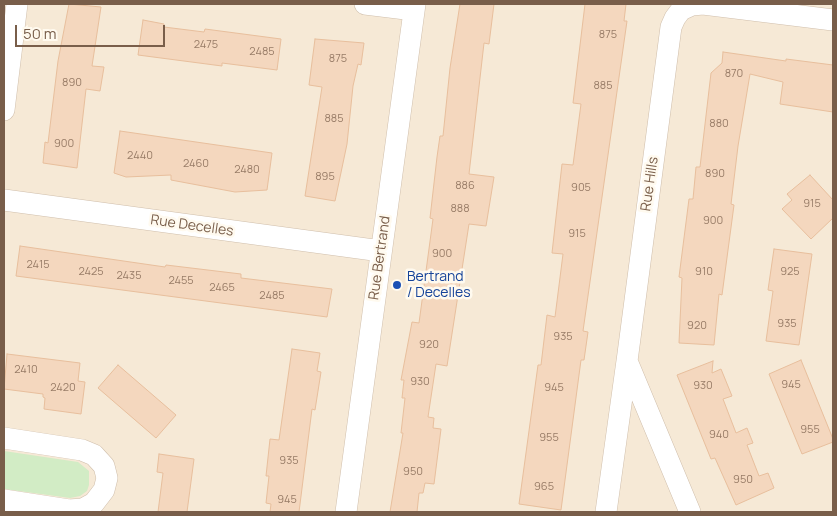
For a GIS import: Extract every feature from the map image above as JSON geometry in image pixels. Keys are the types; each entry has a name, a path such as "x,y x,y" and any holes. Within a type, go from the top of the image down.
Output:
{"street":[{"path":"4,110 17,4"},
{"path":"365,4 414,7"},
{"name":"Rue Hills","path":"606,512 671,27 675,18 681,10 692,5 703,4 833,20"},
{"name":"Rue Bertrand","path":"346,512 414,7"},
{"name":"Rue Decelles","path":"4,200 381,251"},
{"path":"627,361 690,512"},
{"path":"4,438 82,450 94,455 104,466 107,478 104,490 94,503 83,509 69,510 4,500"}],"shaded area":[{"path":"4,4 833,4 833,512 4,512"}],"green space":[{"path":"4,451 78,462 89,471 87,491 80,496 70,498 4,489"}],"building":[{"path":"69,4 101,7 92,66 104,67 100,91 86,89 77,168 43,163 45,142 48,143 58,61"},
{"path":"460,4 494,4 489,44 484,43 469,174 494,177 486,226 469,224 447,366 436,364 428,417 434,418 433,428 441,429 434,484 425,483 423,493 419,493 417,512 390,512 403,433 401,433 405,398 402,398 404,380 401,380 412,322 419,323 433,219 430,218 437,157 440,136 443,136 450,68"},
{"path":"585,4 626,4 624,21 627,21 583,331 588,332 584,360 581,360 561,510 519,504 538,365 541,365 547,315 555,317 563,254 552,253 562,164 573,165 581,104 573,103"},
{"path":"143,20 164,24 164,27 204,32 205,29 281,39 277,70 222,63 222,66 138,55"},
{"path":"315,39 364,43 361,65 358,64 353,86 347,144 335,201 305,196 322,87 309,85"},
{"path":"723,52 786,61 786,59 833,65 833,112 780,104 783,82 750,74 738,146 731,204 734,205 722,295 719,294 714,345 679,343 682,278 679,277 689,199 693,199 696,167 700,167 711,73 722,63"},
{"path":"120,131 272,153 267,190 235,192 171,180 171,175 126,177 114,173"},
{"path":"810,175 833,200 833,218 811,239 782,209 792,200 787,194"},
{"path":"20,246 165,267 166,265 241,274 241,278 332,289 327,317 16,276"},
{"path":"774,249 812,254 799,345 766,341 773,291 768,290"},
{"path":"292,349 320,353 317,371 321,372 315,410 312,409 299,512 270,512 271,504 266,503 269,476 266,476 270,439 279,440"},
{"path":"7,354 80,363 78,381 85,382 81,414 44,409 45,398 43,394 4,389"},
{"path":"801,360 833,439 833,442 802,454 769,374"},
{"path":"713,361 712,373 721,369 732,396 723,399 736,433 747,428 753,443 747,445 759,476 768,473 774,488 736,505 715,458 711,459 677,375"},
{"path":"118,365 176,415 156,438 98,388"},
{"path":"159,454 194,459 187,512 158,512 163,473 157,472"}],"place":[{"name":"Bertrand / Decelles","path":"397,285"}]}
